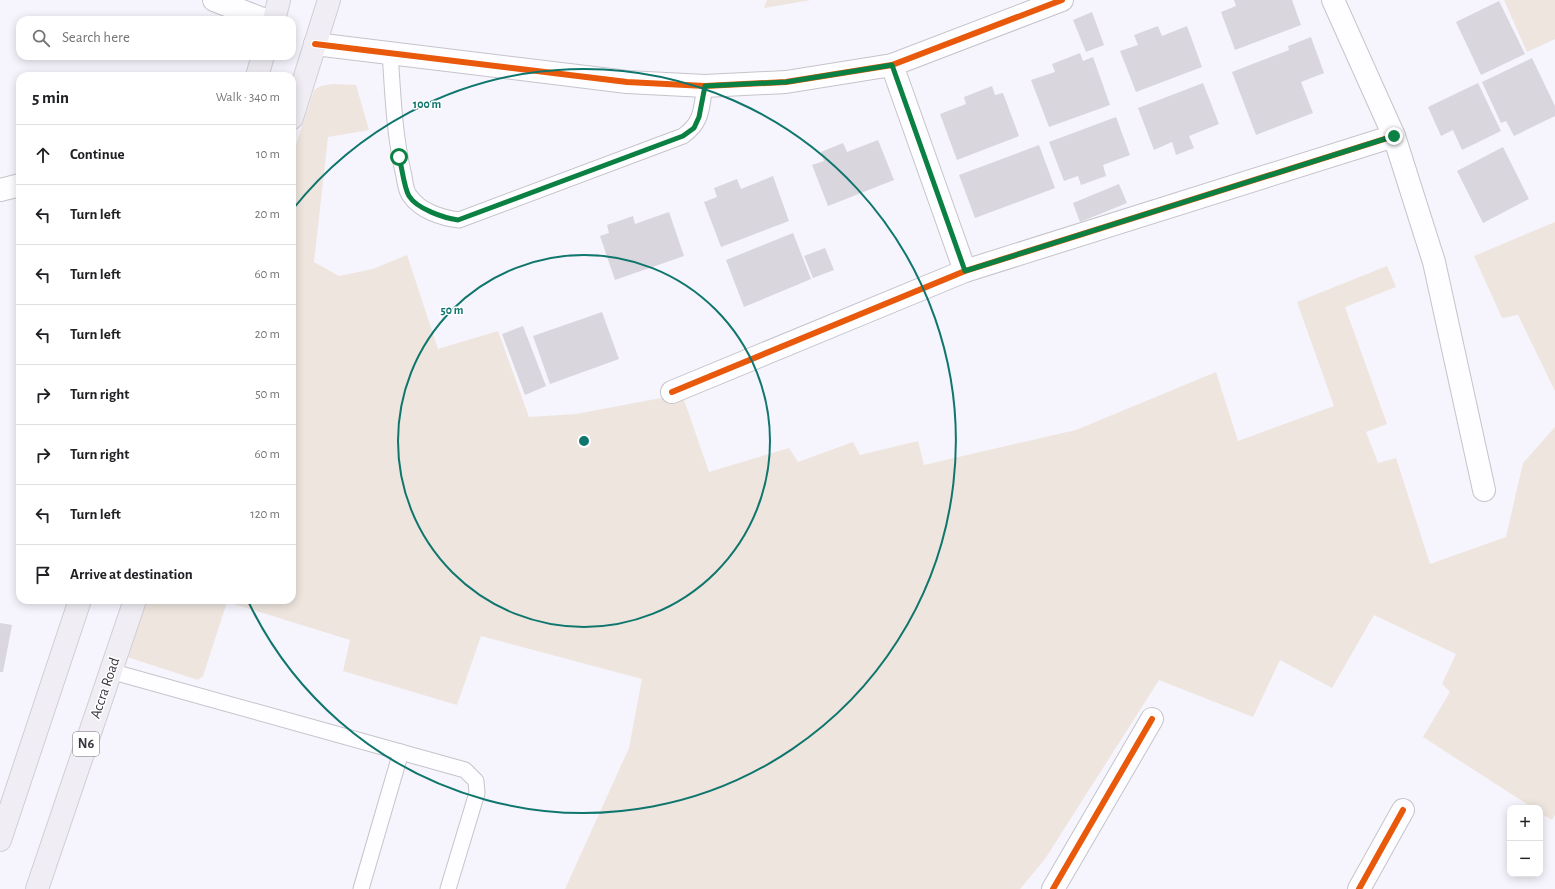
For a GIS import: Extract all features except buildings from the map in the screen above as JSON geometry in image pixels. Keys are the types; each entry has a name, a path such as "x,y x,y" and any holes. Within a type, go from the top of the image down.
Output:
{"highway":[{"path":"275,16 279,0"},
{"path":"296,105 329,0"},
{"path":"259,72 262,60"},
{"path":"0,840 79,604"},
{"name":"Accra Road","path":"37,889 134,604"}],"street":[{"path":"214,0 255,16"},
{"path":"315,44 627,82 705,86 786,82 892,65 1062,0"},
{"path":"1333,0 1394,136 1434,262 1484,490"},
{"path":"892,65 965,271"},
{"path":"672,392 965,271 1394,136"},
{"path":"0,190 16,186"},
{"path":"1053,889 1152,719"},
{"path":"1359,889 1403,810"}],"lane":[{"path":"390,53 399,157 409,196 424,208 445,218 458,220 683,136 694,128 699,117 705,86"},
{"path":"110,671 465,770 476,781 477,793 448,889"},
{"path":"361,889 401,752"}],"shaded area":[{"path":"767,0 811,0 764,8"},
{"path":"1504,0 1555,0 1555,39 1527,52"},
{"path":"332,84 356,85 369,130 328,137 314,262 339,276 373,269 407,255 438,349 498,331 529,417 576,414 682,394 709,472 789,448 798,462 853,442 860,455 918,441 924,465 1076,430 1216,372 1238,441 1334,406 1297,302 1387,266 1396,287 1345,307 1387,424 1366,432 1378,463 1396,458 1430,564 1506,537 1523,463 1555,427 1555,815 1552,820 1543,815 1543,805 1528,805 1423,737 1450,692 1442,684 1456,654 1374,615 1332,688 1280,660 1253,717 1159,680 1045,859 1020,889 565,889 629,748 642,679 481,636 457,705 343,671 350,640 233,604 296,604 296,145 314,90 321,86"},
{"path":"1555,222 1555,391 1518,315 1502,318 1474,256"},
{"path":"145,604 226,604 203,676 198,680 127,657"}],"cycle path":[{"path":"315,44 627,82 705,86 786,82 892,65 1062,0"},
{"path":"672,392 965,271 1394,136"},
{"path":"1053,889 1152,719"},
{"path":"1359,889 1403,810"}],"route":[{"path":"399,157 409,196 424,208 445,218 458,220 683,136 694,128 699,117 705,86 786,82 892,65 965,271 1394,136"}]}
